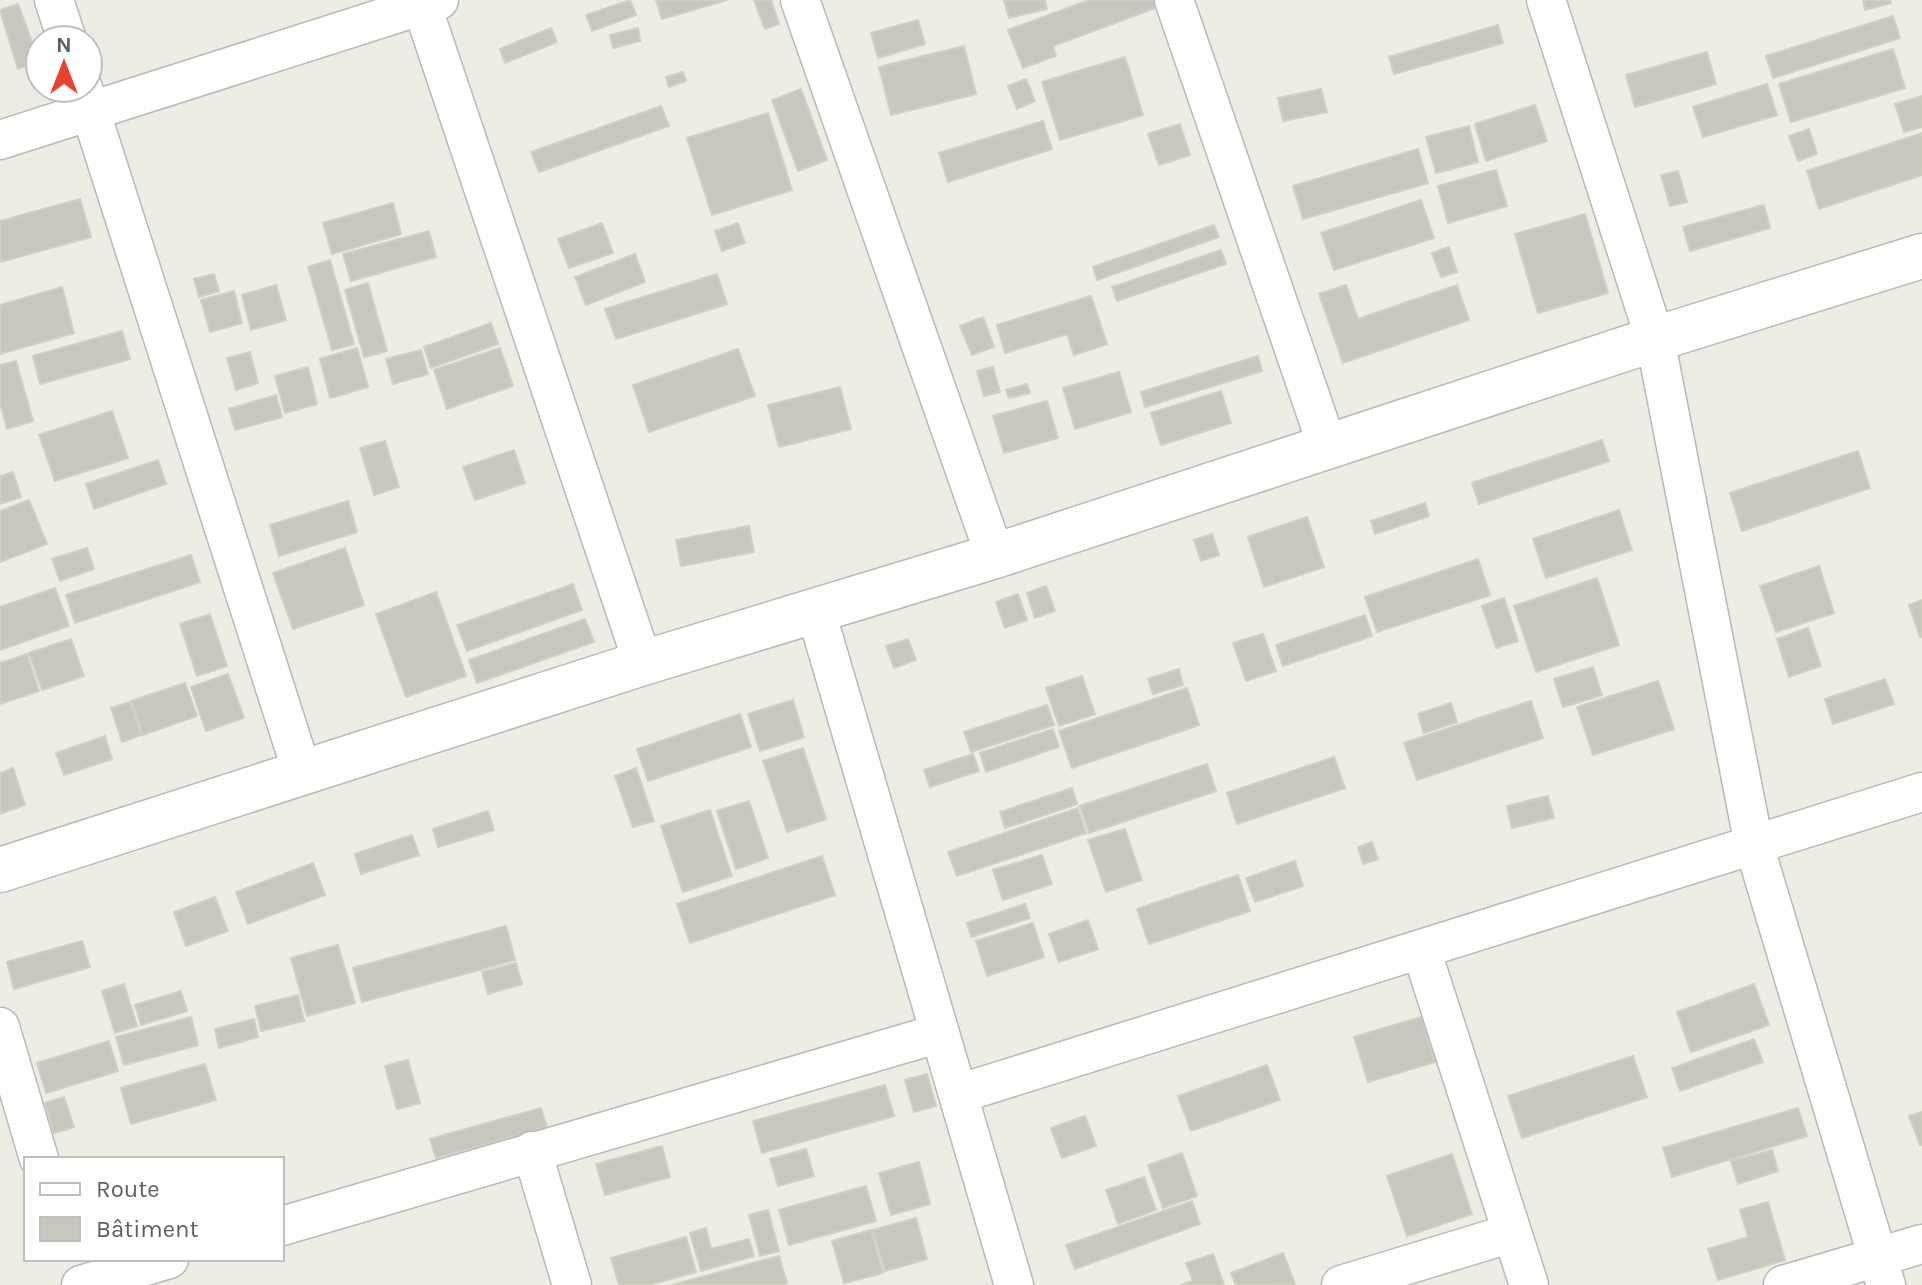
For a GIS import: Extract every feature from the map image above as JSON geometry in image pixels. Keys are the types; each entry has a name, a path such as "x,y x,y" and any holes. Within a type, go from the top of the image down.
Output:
{"street":[{"path":"54,0 62,24"},
{"path":"800,0 995,556"},
{"path":"1174,0 1328,448"},
{"path":"1546,0 1655,339 1754,845 1882,1271"},
{"path":"104,95 427,2 643,663"},
{"path":"0,140 78,104"},
{"path":"88,104 303,775"},
{"path":"0,870 303,775 643,663 995,556 1655,339 1922,256"},
{"path":"816,612 1014,1285"},
{"path":"958,1094 1922,792"},
{"path":"1421,949 1529,1285"},
{"path":"0,1027 38,1157"},
{"path":"284,1225 940,1033"},
{"path":"532,1151 572,1285"},
{"path":"1359,1282 1512,1233"},
{"path":"1783,1285 1882,1271 1922,1244"},
{"path":"70,1261 79,1285 162,1261"}],"building":[{"path":"630,0 636,15 592,31 586,15"},
{"path":"656,0 727,0 662,19"},
{"path":"754,0 771,0 779,24 765,29"},
{"path":"1004,0 1045,0 1047,9 1009,18"},
{"path":"1089,0 1155,0 1158,7 1053,46 1056,56 1023,68 1008,30"},
{"path":"1863,0 1890,0 1891,3 1865,10"},
{"path":"18,4 25,24 24,67 18,69 0,10"},
{"path":"1893,16 1900,38 1773,78 1766,56"},
{"path":"918,20 925,44 878,58 871,33"},
{"path":"1498,25 1503,43 1394,74 1389,57"},
{"path":"551,28 557,42 505,63 500,49"},
{"path":"638,28 640,41 613,48 610,35"},
{"path":"964,46 976,94 891,115 879,67"},
{"path":"1893,49 1905,88 1791,122 1779,84"},
{"path":"1707,52 1716,84 1635,107 1626,75"},
{"path":"1125,57 1143,115 1060,140 1042,82"},
{"path":"683,72 686,81 669,87 666,77"},
{"path":"1026,79 1035,101 1017,109 1008,86"},
{"path":"1767,84 1777,115 1703,137 1693,107"},
{"path":"801,89 827,160 798,171 772,100"},
{"path":"1321,89 1327,112 1283,121 1278,98"},
{"path":"1922,96 1922,127 1904,132 1895,104"},
{"path":"1535,105 1547,141 1486,161 1475,124"},
{"path":"661,106 669,126 539,172 531,152"},
{"path":"768,113 792,190 712,215 687,138"},
{"path":"1043,121 1052,149 948,182 939,153"},
{"path":"1180,124 1190,155 1159,165 1148,134"},
{"path":"1469,126 1478,162 1436,173 1426,137"},
{"path":"1809,129 1817,154 1798,161 1789,136"},
{"path":"1922,133 1922,175 1819,209 1807,171"},
{"path":"1418,149 1428,183 1303,219 1293,186"},
{"path":"1496,170 1507,206 1448,223 1438,186"},
{"path":"1678,171 1687,202 1670,206 1661,175"},
{"path":"80,199 91,237 0,262 0,221"},
{"path":"1421,200 1434,238 1334,270 1321,233"},
{"path":"393,203 401,234 332,254 323,223"},
{"path":"1764,205 1770,228 1690,251 1683,227"},
{"path":"1585,214 1608,293 1538,313 1515,234"},
{"path":"602,223 613,253 569,268 558,239"},
{"path":"738,223 745,243 722,251 715,231"},
{"path":"1214,225 1219,237 1097,280 1093,267"},
{"path":"429,231 436,257 351,281 343,254"},
{"path":"1449,247 1457,272 1441,277 1432,253"},
{"path":"1221,250 1226,264 1117,301 1112,287"},
{"path":"635,254 645,282 586,305 575,277"},
{"path":"330,260 354,344 332,350 308,267"},
{"path":"214,274 219,291 199,297 194,279"},
{"path":"717,274 727,304 616,339 605,309"},
{"path":"368,283 387,351 364,357 345,290"},
{"path":"276,285 286,320 251,330 242,295"},
{"path":"1346,285 1358,319 1457,285 1469,320 1343,363 1319,294"},
{"path":"62,287 74,333 0,354 0,305"},
{"path":"234,291 242,323 210,332 201,300"},
{"path":"1091,296 1107,344 1074,355 1067,334 1005,353 997,325"},
{"path":"983,317 994,347 972,355 960,326"},
{"path":"491,323 498,344 431,368 424,347"},
{"path":"122,331 130,359 40,384 33,356"},
{"path":"357,348 368,387 330,398 320,359"},
{"path":"500,348 513,386 447,409 434,370"},
{"path":"738,349 755,396 649,432 633,385"},
{"path":"421,350 428,374 393,384 386,359"},
{"path":"250,352 258,383 236,390 227,358"},
{"path":"1258,356 1262,371 1145,407 1141,392"},
{"path":"16,361 33,421 7,429 0,403 0,365"},
{"path":"308,367 317,404 285,413 275,376"},
{"path":"993,367 1000,392 984,396 977,371"},
{"path":"1119,372 1131,412 1075,429 1063,388"},
{"path":"1027,384 1030,393 1009,398 1006,390"},
{"path":"840,387 851,429 779,447 768,405"},
{"path":"1221,391 1231,423 1161,445 1151,413"},
{"path":"276,395 282,417 235,430 229,409"},
{"path":"1047,401 1058,438 1004,453 993,416"},
{"path":"112,411 128,458 55,481 39,435"},
{"path":"1602,440 1609,461 1479,504 1472,483"},
{"path":"385,441 399,487 374,495 360,448"},
{"path":"514,450 525,483 475,500 463,467"},
{"path":"1858,451 1870,488 1742,531 1730,493"},
{"path":"158,460 166,484 94,509 86,484"},
{"path":"13,472 21,497 0,504 0,476"},
{"path":"29,500 47,544 0,562 0,511"},
{"path":"348,501 357,532 279,556 270,525"},
{"path":"1425,503 1429,516 1375,534 1371,521"},
{"path":"1619,510 1632,550 1546,578 1533,539"},
{"path":"1307,517 1324,567 1264,587 1248,537"},
{"path":"749,526 754,552 681,566 676,540"},
{"path":"1212,534 1219,555 1201,561 1194,540"},
{"path":"87,548 94,569 60,581 52,559"},
{"path":"345,548 364,605 293,629 273,573"},
{"path":"191,555 200,582 75,623 66,595"},
{"path":"1478,559 1490,595 1377,632 1365,597"},
{"path":"1819,566 1834,613 1776,632 1760,586"},
{"path":"1597,578 1619,645 1536,672 1514,606"},
{"path":"573,584 582,610 467,651 457,625"},
{"path":"1046,586 1055,611 1035,618 1027,593"},
{"path":"55,588 69,626 0,650 0,607"},
{"path":"436,592 466,676 406,697 376,614"},
{"path":"1018,594 1027,620 1005,628 996,602"},
{"path":"1504,598 1518,641 1496,648 1482,606"},
{"path":"1922,600 1922,637 1920,637 1909,605"},
{"path":"210,614 227,666 197,676 180,624"},
{"path":"1365,615 1372,636 1283,666 1276,645"},
{"path":"585,619 594,642 477,683 469,660"},
{"path":"1808,628 1821,666 1789,677 1777,639"},
{"path":"1263,634 1276,671 1246,681 1233,643"},
{"path":"71,639 84,676 42,690 29,653"},
{"path":"908,639 916,660 894,668 886,646"},
{"path":"27,654 39,691 0,704 0,663"},
{"path":"1593,667 1602,695 1563,707 1554,679"},
{"path":"1179,669 1183,685 1153,694 1148,679"},
{"path":"228,674 244,718 206,731 191,687"},
{"path":"1082,676 1095,714 1059,726 1046,688"},
{"path":"1885,679 1894,704 1833,724 1825,699"},
{"path":"1658,681 1674,729 1593,755 1577,707"},
{"path":"185,683 197,716 143,735 131,701"},
{"path":"1187,688 1199,725 1072,768 1059,731"},
{"path":"793,700 804,737 760,751 748,714"},
{"path":"1531,701 1543,738 1417,780 1404,743"},
{"path":"130,702 141,735 122,742 111,708"},
{"path":"1451,703 1457,722 1424,733 1418,714"},
{"path":"1047,705 1054,725 971,752 964,732"},
{"path":"740,714 751,747 648,781 637,749"},
{"path":"1053,729 1059,747 986,772 980,753"},
{"path":"105,736 112,759 64,775 56,753"},
{"path":"803,748 826,819 787,832 763,761"},
{"path":"973,754 979,771 930,787 924,770"},
{"path":"1334,757 1345,788 1237,824 1227,793"},
{"path":"1207,764 1216,791 1089,833 1080,806"},
{"path":"13,768 25,805 0,814 0,773"},
{"path":"636,768 654,821 633,827 615,776"},
{"path":"1072,788 1077,804 1005,828 1000,812"},
{"path":"1548,796 1554,818 1512,828 1507,806"},
{"path":"749,801 768,858 736,869 717,811"},
{"path":"1078,808 1086,833 957,876 948,852"},
{"path":"710,810 732,876 683,892 661,826"},
{"path":"488,811 494,830 438,847 433,829"},
{"path":"1125,829 1142,880 1106,892 1088,840"},
{"path":"412,835 419,855 361,874 355,854"},
{"path":"1372,842 1378,859 1363,864 1358,847"},
{"path":"1042,855 1052,884 1003,900 993,870"},
{"path":"822,856 835,895 690,943 677,904"},
{"path":"1295,861 1303,886 1255,902 1246,878"},
{"path":"313,863 325,895 248,924 236,892"},
{"path":"1238,875 1250,911 1149,944 1137,909"},
{"path":"215,897 228,931 186,946 174,912"},
{"path":"1025,904 1030,918 971,937 967,923"},
{"path":"1088,920 1098,949 1059,962 1049,934"},
{"path":"1033,923 1044,957 987,976 976,941"},
{"path":"506,926 515,960 362,1002 353,968"},
{"path":"82,941 90,967 14,989 7,962"},
{"path":"338,945 355,1003 307,1016 291,958"},
{"path":"516,963 522,984 488,994 482,972"},
{"path":"124,984 137,1026 115,1033 102,991"},
{"path":"1754,984 1769,1025 1691,1052 1677,1012"},
{"path":"181,991 187,1011 141,1025 135,1005"},
{"path":"298,995 304,1021 261,1031 255,1006"},
{"path":"191,1017 198,1045 124,1065 116,1037"},
{"path":"1421,1017 1435,1062 1368,1082 1354,1037"},
{"path":"254,1019 258,1037 219,1048 215,1029"},
{"path":"1754,1039 1763,1062 1680,1091 1672,1068"},
{"path":"109,1041 118,1071 46,1093 37,1063"},
{"path":"1633,1056 1647,1097 1522,1138 1508,1096"},
{"path":"408,1060 420,1103 397,1109 385,1066"},
{"path":"205,1064 216,1100 131,1124 121,1088"},
{"path":"1267,1065 1280,1100 1191,1131 1178,1096"},
{"path":"927,1074 936,1106 914,1112 905,1080"},
{"path":"885,1085 894,1116 762,1153 753,1121"},
{"path":"64,1097 74,1127 54,1133 45,1103"},
{"path":"541,1108 547,1127 436,1158 430,1139"},
{"path":"1798,1108 1807,1136 1672,1177 1663,1148"},
{"path":"1922,1112 1922,1145 1920,1145 1909,1116"},
{"path":"1085,1116 1096,1146 1062,1158 1051,1128"},
{"path":"662,1146 670,1177 605,1195 596,1164"},
{"path":"806,1149 814,1176 778,1186 770,1159"},
{"path":"1772,1150 1778,1171 1738,1184 1731,1161"},
{"path":"1182,1153 1197,1196 1163,1208 1148,1165"},
{"path":"1452,1154 1472,1214 1407,1236 1387,1176"},
{"path":"919,1162 930,1204 891,1215 879,1173"},
{"path":"1144,1177 1156,1210 1118,1224 1106,1190"},
{"path":"866,1186 876,1221 789,1245 779,1210"},
{"path":"1192,1201 1200,1224 1075,1269 1066,1245"},
{"path":"1768,1202 1785,1260 1718,1280 1708,1249 1748,1237 1740,1210"},
{"path":"768,1210 779,1251 760,1256 749,1215"},
{"path":"916,1218 927,1259 885,1271 873,1230"},
{"path":"706,1228 711,1249 749,1239 754,1256 701,1271 690,1233"},
{"path":"871,1230 883,1273 844,1283 832,1241"},
{"path":"686,1237 696,1272 649,1285 619,1285 611,1258"},
{"path":"1283,1253 1295,1284 1236,1285 1231,1273"},
{"path":"1213,1254 1224,1285 1181,1285 1193,1281 1186,1263"},
{"path":"779,1256 787,1283 780,1285 672,1285"}]}
